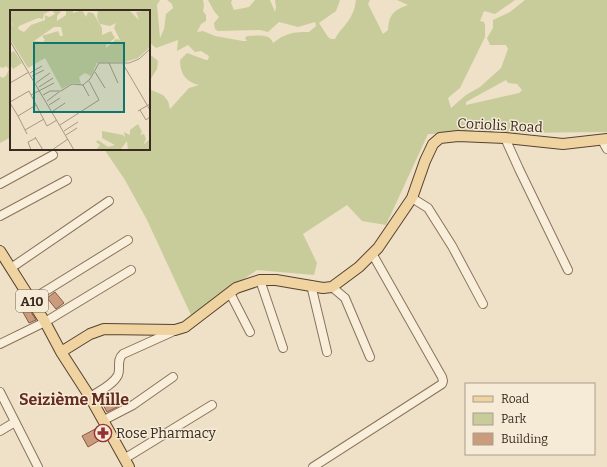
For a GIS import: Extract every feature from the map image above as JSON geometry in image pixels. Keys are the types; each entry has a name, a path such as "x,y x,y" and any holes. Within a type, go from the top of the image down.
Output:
{"main road":[{"name":"Coriolis Road","path":"332,287 359,267 372,255 412,198 425,161 433,144 440,138 458,136 505,138 563,144 605,143"},
{"name":"A10","path":"0,251 45,322 61,352 90,396 126,463"},
{"path":"61,352 90,334 104,329 174,330 185,327 236,288 260,280 276,280 323,288 332,287"}],"street":[{"path":"505,138 518,169 568,270"},
{"path":"0,184 53,155"},
{"path":"0,216 67,180"},
{"path":"412,198 428,208 452,246 483,304"},
{"path":"11,268 109,201"},
{"path":"31,300 128,240"},
{"path":"313,467 442,384 443,381 442,376 372,255"},
{"path":"0,344 45,322 131,270"},
{"path":"260,280 282,348"},
{"path":"311,285 327,352"},
{"path":"332,287 345,298 370,357"},
{"path":"230,293 250,332"},
{"path":"90,396 113,382 119,374 119,363 123,354 174,330"},
{"path":"104,420 133,405 172,377"},
{"path":"0,392 38,467"},
{"path":"126,463 212,405"},
{"path":"0,431 15,422"}],"green space":[{"path":"0,0 160,0 157,5 160,38 164,29 166,14 173,8 172,4 167,0 203,0 203,11 206,15 206,21 201,24 197,32 203,31 215,36 243,41 247,41 245,38 247,36 266,36 273,43 290,34 309,32 316,26 315,22 298,27 279,22 268,32 260,30 218,31 215,29 214,23 219,17 208,0 232,0 231,3 234,10 249,7 255,0 270,0 275,12 275,0 340,0 336,11 319,23 328,37 335,39 351,16 356,0 370,0 368,4 383,34 388,30 393,13 408,5 397,0 515,0 495,14 484,11 480,21 484,22 485,25 485,37 460,88 448,98 451,108 466,95 480,87 501,68 508,49 506,45 490,45 487,38 493,28 493,20 510,12 525,0 607,0 607,132 428,134 386,225 362,221 347,205 303,234 317,263 314,275 257,270 191,315 147,220 125,180 105,150 150,150 150,88 151,90 163,95 168,101 170,109 189,88 199,85 194,84 185,77 181,69 180,60 187,53 206,60 208,60 209,56 201,51 195,52 188,45 177,51 178,40 156,48 150,43 150,10 10,10 10,138 0,143 0,76 2,78 6,76 9,69 6,66 3,68 0,67","holes":["506,80 508,83 517,84 522,90 519,93 466,105 466,102"]},
{"path":"150,56 158,61 157,69 150,80"}],"building":[{"path":"55,292 64,303 56,309 47,298"},
{"path":"26,304 36,320 29,323 20,307"},
{"path":"113,395 119,406 107,412 101,401"},
{"path":"99,427 105,437 88,447 82,436"}],"place":[{"name":"Rose Pharmacy","path":"103,433"}],"district":[{"name":"Seizième Mille","path":"74,399"}]}
